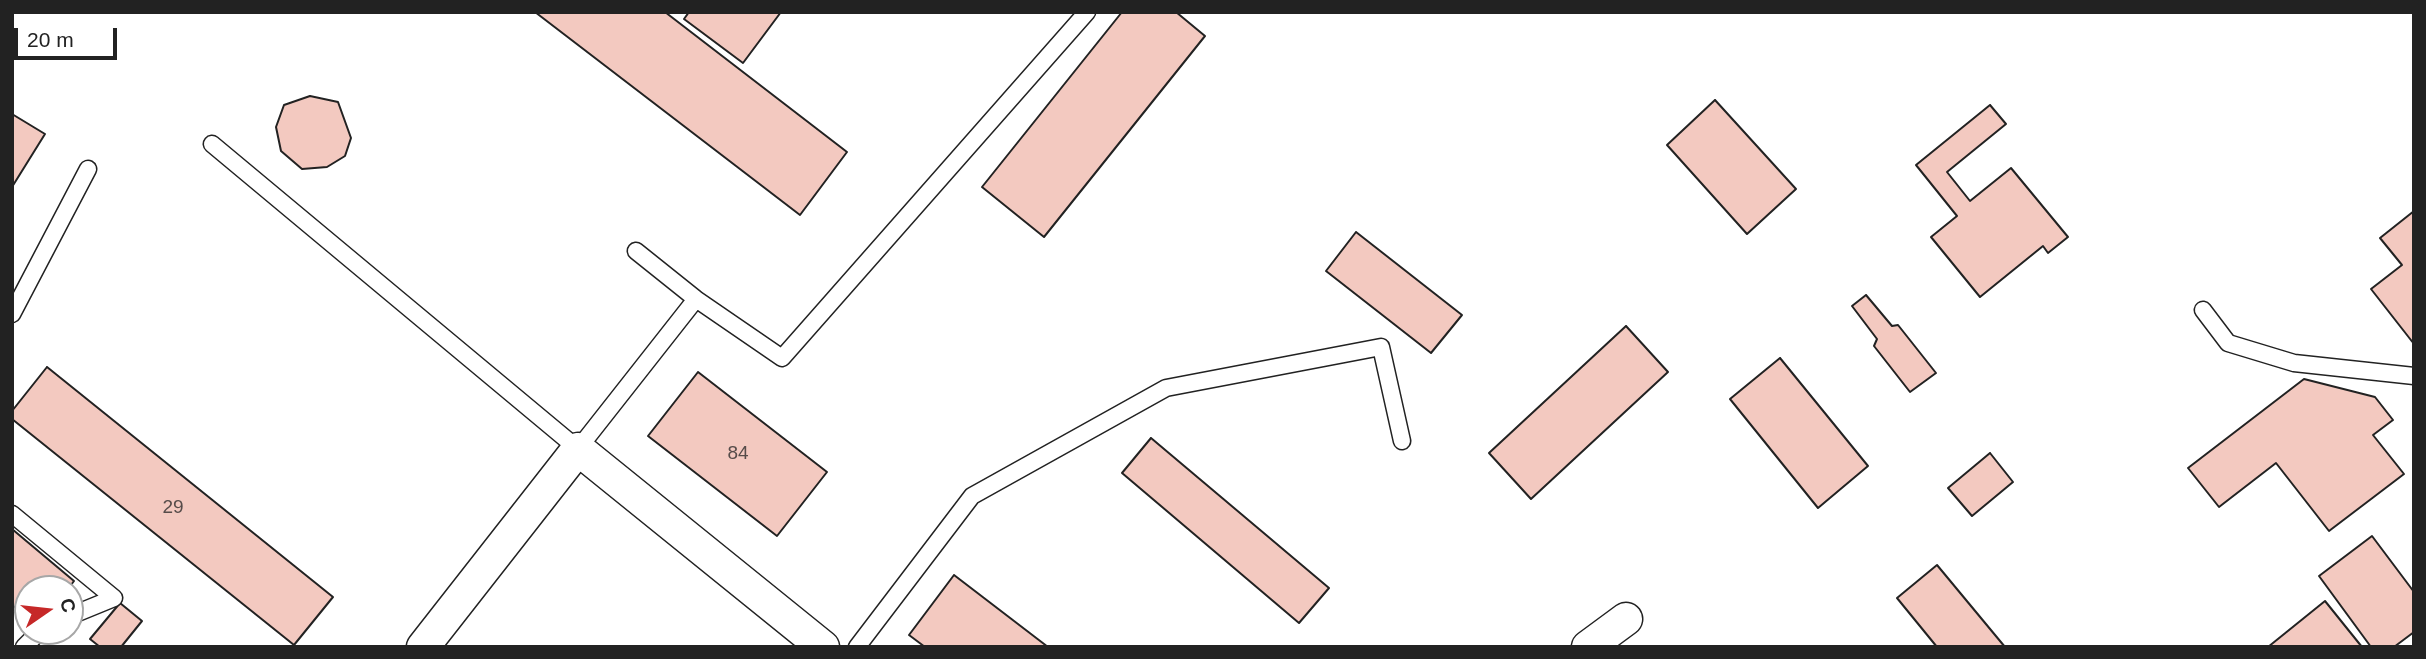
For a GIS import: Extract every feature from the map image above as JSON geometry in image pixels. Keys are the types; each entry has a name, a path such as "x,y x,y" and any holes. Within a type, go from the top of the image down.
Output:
{"street":[{"path":"423,647 578,450 823,647"},
{"path":"1588,647 1626,619"}],"lane":[{"path":"636,251 696,299 782,358 1087,12"},
{"path":"212,144 578,450 696,299"},
{"path":"12,314 88,169"},
{"path":"2203,310 2228,343 2294,363 2414,376"},
{"path":"858,647 972,496 1166,388 1381,347 1402,441"},
{"path":"12,514 114,597 84,611"}],"building":[{"path":"535,12 665,12 847,152 800,215"},
{"path":"689,12 781,12 743,63 684,19"},
{"path":"1122,12 1176,12 1205,36 1044,237 982,187"},
{"path":"310,96 338,102 351,138 345,156 327,167 302,169 281,151 276,127 284,105"},
{"path":"1715,100 1796,189 1747,234 1667,145"},
{"path":"1990,105 2006,124 1947,172 1970,201 2011,168 2068,237 2048,253 2043,246 1980,297 1931,237 1957,216 1916,165"},
{"path":"12,114 45,134 12,187"},
{"path":"2414,211 2414,344 2371,289 2402,265 2380,238"},
{"path":"1356,232 1462,315 1431,353 1326,271"},
{"path":"1866,295 1892,326 1898,325 1936,373 1910,392 1874,346 1877,339 1852,306"},
{"path":"1626,326 1668,372 1531,499 1489,453"},
{"path":"1780,358 1868,466 1818,508 1730,399"},
{"path":"47,367 333,597 294,645 12,419 12,411"},
{"path":"698,372 827,472 777,536 648,436"},
{"path":"2304,379 2375,397 2393,420 2373,435 2404,474 2329,531 2276,463 2219,507 2188,468"},
{"path":"1151,438 1329,588 1299,623 1122,473"},
{"path":"1990,453 2013,482 1972,516 1948,488"},
{"path":"12,529 67,575 14,575 14,607"},
{"path":"2372,536 2414,592 2414,632 2394,647 2371,647 2319,576"},
{"path":"1937,565 2005,647 1937,647 1897,598"},
{"path":"954,575 1048,647 925,647 909,635"},
{"path":"2325,601 2362,647 2268,647"},
{"path":"120,603 142,621 121,647 100,647 90,639"}]}
